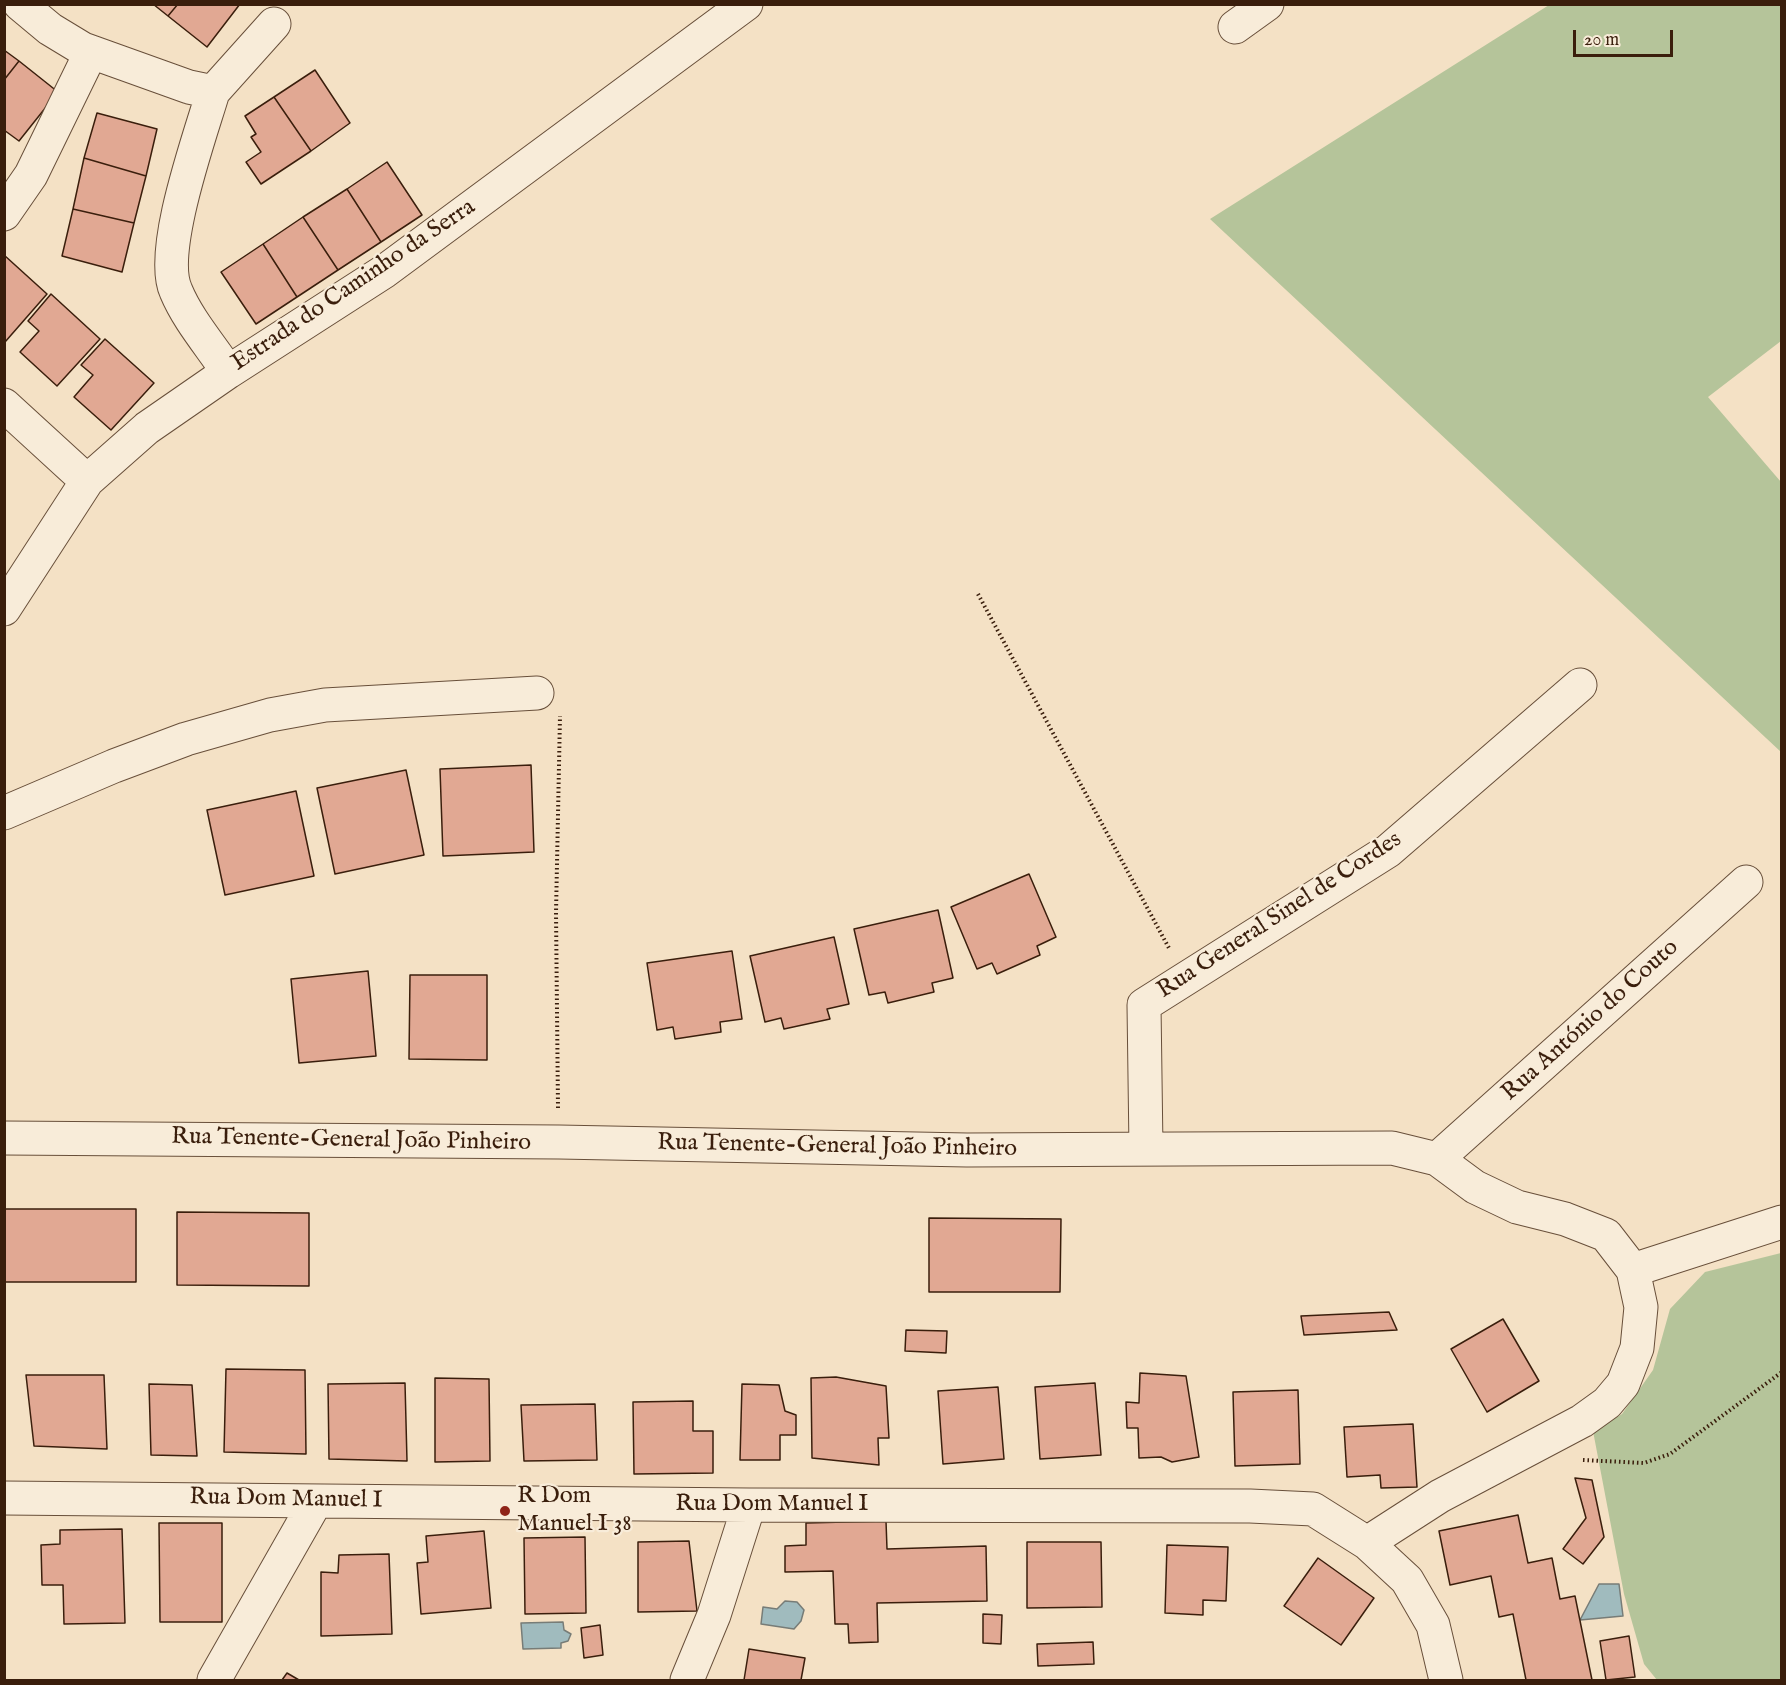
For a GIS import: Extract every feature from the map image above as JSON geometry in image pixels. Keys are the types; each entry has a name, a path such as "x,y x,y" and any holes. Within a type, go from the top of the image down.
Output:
{"street":[{"path":"20,4 50,30 82,49 189,87 213,92"},
{"name":"Estrada do Caminho da Serra","path":"4,609 87,481 147,428 228,372 385,271 746,4"},
{"path":"1235,27 1267,4"},
{"path":"228,372 175,290 170,259 174,229 213,92 274,24"},
{"path":"4,214 31,175 91,52"},
{"path":"4,405 87,481"},
{"name":"Rua General Sinel de Cordes","path":"1146,1149 1144,1005 1388,851 1580,685"},
{"path":"4,813 114,766 186,739 270,715 325,705 537,693"},
{"name":"Rua António do Couto","path":"1437,1159 1746,882"},
{"name":"Rua Tenente-General João Pinheiro","path":"4,1138 559,1142 968,1150 1392,1148 1437,1159 1475,1187 1517,1207 1565,1220 1606,1235 1634,1270 1641,1307 1637,1348 1623,1384 1607,1403 1591,1415 1440,1496 1367,1543"},
{"path":"1634,1270 1782,1222"},
{"name":"Rua Dom Manuel I","path":"4,1498 749,1505 1250,1506 1313,1509 1367,1543 1407,1580 1433,1625 1446,1680"},
{"path":"214,1680 316,1501"},
{"path":"687,1680 714,1615 749,1505"}],"path":[{"path":"978,594 1185,978"},
{"path":"559,1142 556,914 560,715"},
{"path":"1547,1440 1573,1459 1644,1463 1670,1454 1782,1372"}],"green space":[{"path":"1549,5 1781,5 1781,341 1708,397 1781,482 1781,752 1210,219"},
{"path":"1781,1253 1781,1680 1657,1680 1644,1664 1624,1594 1593,1431 1622,1414 1653,1370 1670,1309 1705,1272"}],"water":[{"path":"1599,1584 1619,1584 1623,1616 1580,1620"},
{"path":"785,1601 797,1602 804,1610 801,1621 794,1629 761,1624 763,1607 777,1609"},
{"path":"563,1622 564,1630 571,1634 568,1641 561,1643 561,1648 523,1649 521,1623"}],"building":[{"path":"153,4 178,4 168,16"},
{"path":"178,4 240,4 207,47 168,16"},
{"path":"4,50 19,61 4,80"},
{"path":"19,61 58,92 19,141 4,130 4,80"},
{"path":"315,70 350,123 311,151 274,97"},
{"path":"274,97 311,151 261,184 246,162 261,152 251,137 256,134 245,116"},
{"path":"97,113 157,129 146,176 84,158"},
{"path":"84,158 146,176 134,223 73,209"},
{"path":"387,162 422,215 381,242 347,189"},
{"path":"347,189 381,242 338,270 303,217"},
{"path":"73,209 134,223 122,272 62,256"},
{"path":"303,217 338,270 297,297 263,244"},
{"path":"263,244 297,297 256,324 221,272"},
{"path":"4,255 47,294 5,342 4,342"},
{"path":"51,294 100,339 57,386 20,352 39,331 28,321"},
{"path":"105,339 154,383 111,430 74,397 93,375 81,365"},
{"path":"531,765 534,852 443,856 440,769"},
{"path":"406,770 424,855 335,874 317,788"},
{"path":"296,791 314,876 225,895 207,810"},
{"path":"1029,874 1056,937 1037,946 1040,955 997,974 992,963 977,969 951,907"},
{"path":"938,910 953,978 932,983 934,992 888,1003 885,992 869,995 854,929"},
{"path":"834,937 849,1004 827,1009 830,1019 784,1029 781,1018 765,1022 750,956"},
{"path":"732,951 742,1019 720,1022 721,1032 675,1039 673,1027 657,1030 647,963"},
{"path":"368,971 376,1056 299,1063 291,979"},
{"path":"410,975 487,975 487,1060 409,1059"},
{"path":"4,1209 136,1209 136,1282 4,1282"},
{"path":"177,1212 309,1213 309,1286 177,1285"},
{"path":"929,1218 1061,1219 1060,1292 929,1292"},
{"path":"1389,1312 1397,1330 1304,1335 1301,1316"},
{"path":"1503,1319 1539,1381 1487,1412 1451,1349"},
{"path":"906,1330 947,1331 946,1353 905,1351"},
{"path":"226,1369 305,1370 306,1454 224,1452"},
{"path":"1140,1373 1186,1376 1199,1457 1172,1462 1161,1457 1139,1458 1138,1428 1127,1428 1126,1402 1139,1403"},
{"path":"26,1375 104,1375 107,1449 34,1446"},
{"path":"836,1377 886,1386 889,1438 878,1438 879,1465 812,1458 811,1378"},
{"path":"435,1378 489,1379 490,1461 435,1462"},
{"path":"405,1383 407,1461 329,1459 328,1384"},
{"path":"1095,1383 1101,1455 1040,1459 1035,1387"},
{"path":"149,1384 192,1385 197,1456 151,1455"},
{"path":"742,1384 779,1385 785,1411 796,1415 796,1435 780,1435 780,1460 740,1460"},
{"path":"998,1387 1004,1459 943,1464 938,1391"},
{"path":"1298,1390 1300,1464 1235,1466 1233,1392"},
{"path":"693,1401 693,1431 713,1431 713,1473 634,1474 633,1402"},
{"path":"595,1404 597,1460 524,1461 521,1405"},
{"path":"1413,1424 1417,1487 1381,1488 1380,1475 1347,1477 1344,1427"},
{"path":"1575,1478 1592,1480 1604,1537 1583,1564 1563,1549 1586,1518"},
{"path":"1518,1515 1528,1563 1552,1558 1560,1599 1575,1596 1592,1680 1526,1680 1513,1614 1499,1617 1491,1576 1450,1585 1439,1531"},
{"path":"886,1521 887,1549 986,1546 987,1601 877,1603 878,1642 849,1643 848,1624 835,1624 833,1571 785,1572 785,1546 806,1545 806,1523"},
{"path":"159,1523 222,1523 222,1622 160,1622"},
{"path":"122,1529 125,1623 64,1624 63,1585 42,1585 41,1545 60,1544 60,1530"},
{"path":"484,1531 491,1608 421,1614 417,1563 428,1562 426,1536"},
{"path":"585,1537 586,1613 525,1614 524,1538"},
{"path":"689,1541 697,1611 638,1612 638,1542"},
{"path":"1027,1542 1101,1542 1102,1607 1027,1608"},
{"path":"1167,1545 1228,1547 1226,1601 1203,1600 1203,1615 1165,1613"},
{"path":"389,1554 392,1634 321,1636 321,1572 338,1573 339,1555"},
{"path":"1318,1558 1374,1598 1341,1645 1284,1606"},
{"path":"983,1614 1002,1615 1001,1644 983,1643"},
{"path":"600,1625 603,1655 584,1658 581,1628"},
{"path":"1629,1636 1635,1677 1606,1680 1600,1641"},
{"path":"1093,1642 1094,1664 1038,1666 1037,1644"},
{"path":"749,1649 805,1658 801,1680 744,1680"},
{"path":"287,1673 299,1680 282,1680"}],"place":[{"name":"R Dom Manuel I 38","path":"505,1511"}]}
